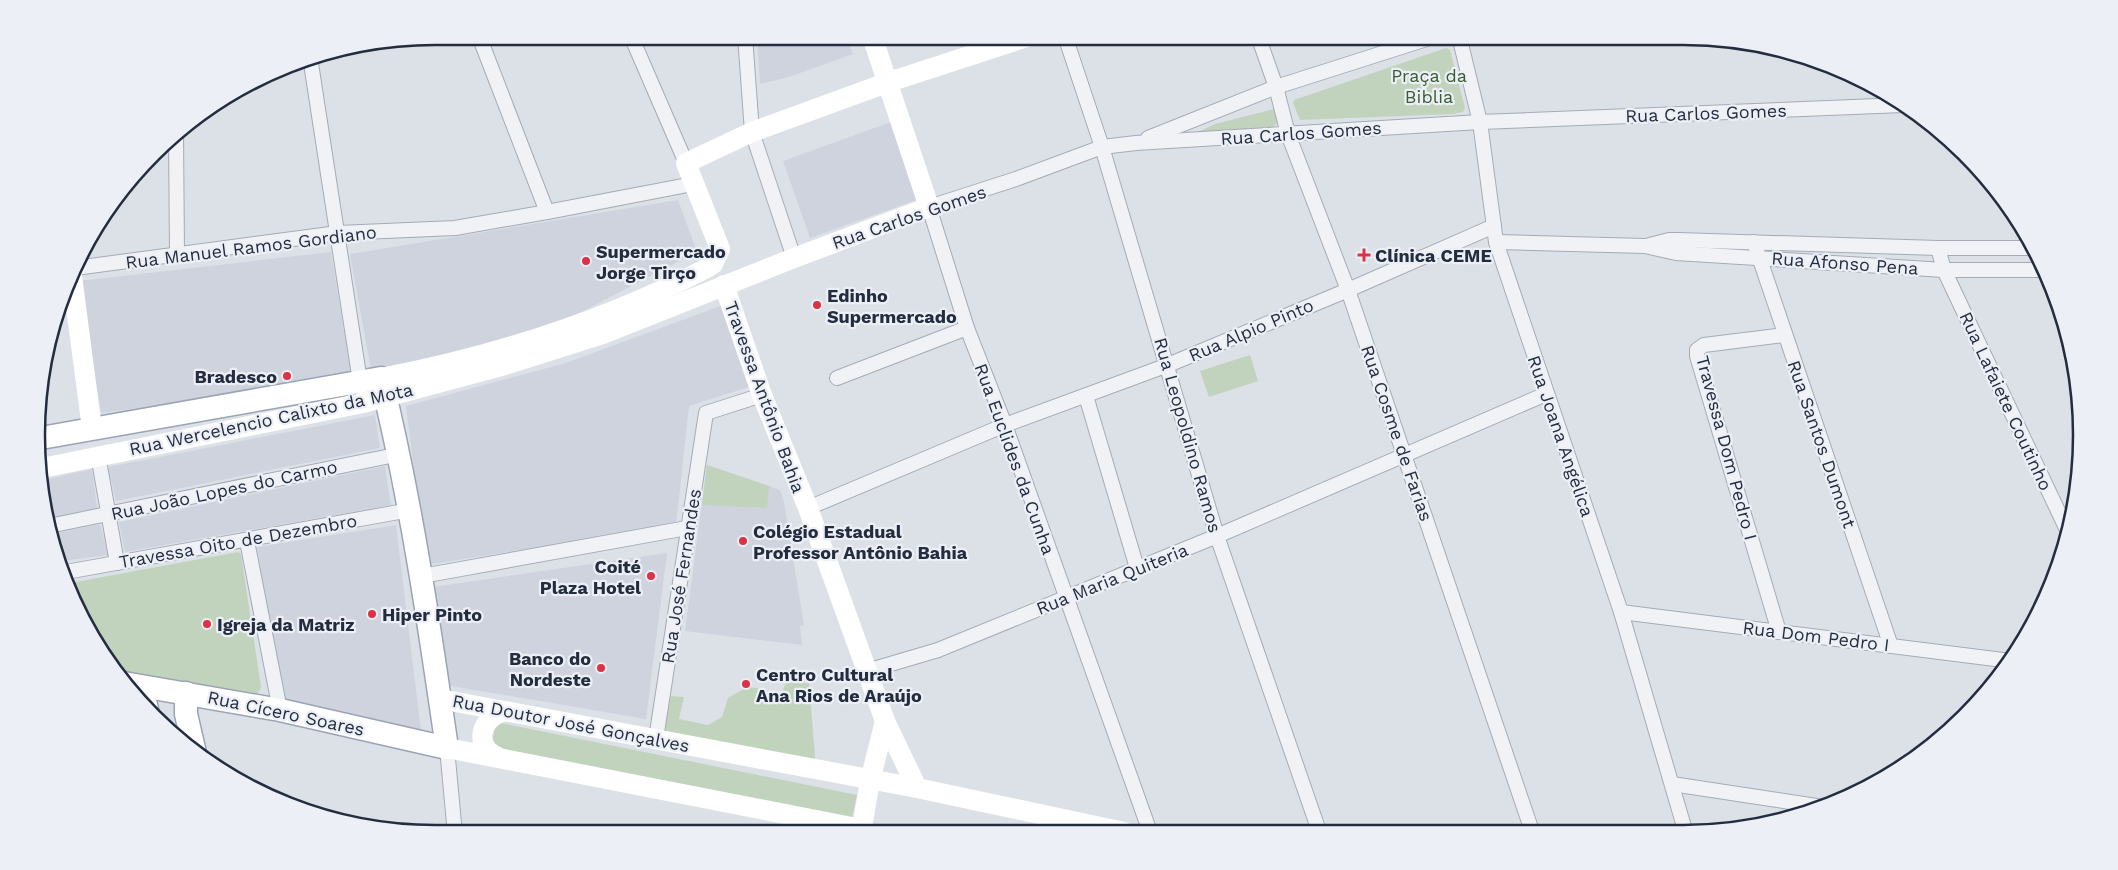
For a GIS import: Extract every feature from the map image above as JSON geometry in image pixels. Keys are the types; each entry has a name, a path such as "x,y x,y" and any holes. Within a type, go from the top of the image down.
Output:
{"main road":[{"name":"Rua Wercelencio Calixto da Mota","path":"45,437 92,429 373,390"},
{"path":"373,390 400,454 422,576 440,699"},
{"name":"Rua Cícero Soares","path":"137,686 280,710 447,748"},
{"path":"185,734 186,693"},
{"name":"Rua Doutor José Gonçalves","path":"440,699 447,748"}],"street":[{"path":"482,45 547,212"},
{"path":"635,45 693,184"},
{"path":"746,45 752,132 794,258"},
{"name":"Rua Euclides da Cunha","path":"875,45 889,82 967,328 1005,425 1147,825"},
{"path":"686,164 752,132 889,82 1002,45"},
{"name":"Rua Leopoldino Ramos","path":"1068,45 1102,147 1218,536 1317,825"},
{"name":"Rua Cosme de Farias","path":"1261,45 1276,87 1288,134 1348,290 1530,825"},
{"path":"1136,143 1276,87 1408,45"},
{"name":"Rua Joana Angélica","path":"1460,45 1480,122 1496,242 1621,612 1684,825"},
{"path":"311,66 338,232 373,390"},
{"name":"Rua Carlos Gomes","path":"724,285 929,207 1016,179 1102,147 1136,143 1480,122 1891,105"},
{"path":"176,144 177,255"},
{"name":"Rua Manuel Ramos Gordiano","path":"83,267 338,232 455,228 693,184"},
{"name":"Rua Wercelencio Calixto da Mota","path":"373,390 553,334 688,278 707,268 717,257 720,249 693,184"},
{"name":"Rua Alpio Pinto","path":"1005,425 1168,364 1348,290 1494,226"},
{"name":"Rua Afonso Pena","path":"1645,246 1668,240 1938,248 2025,248"},
{"name":"Rua Afonso Pena","path":"1496,242 1645,246 1676,253 1944,270 2036,270"},
{"name":"Rua Santos Dumont","path":"1754,242 1891,646"},
{"name":"Rua Lafaiete Coutinho","path":"1938,248 1944,270 2063,522"},
{"name":"Rua Wercelencio Calixto da Mota","path":"46,467 373,390 505,365 603,334 724,285"},
{"name":"Travessa Antônio Bahia","path":"724,285 762,396 808,508 885,721 917,788"},
{"path":"74,289 92,429"},
{"path":"837,378 967,328"},
{"name":"Travessa Dom Pedro I","path":"1779,632 1697,356 1697,350 1704,345 1784,335"},
{"name":"Rua Maria Quiteria","path":"867,672 938,650 1218,536 1546,394"},
{"name":"Rua José Fernandes","path":"656,739 706,413 762,396"},
{"path":"1086,396 1137,568"},
{"name":"Travessa Antônio Bahia","path":"808,508 1005,425"},
{"name":"Rua João Lopes do Carmo","path":"55,525 400,454"},
{"path":"98,455 117,563"},
{"name":"Travessa Oito de Dezembro","path":"70,571 247,541 410,510"},
{"path":"422,576 687,528"},
{"path":"247,541 280,710"},
{"name":"Rua Dom Pedro I","path":"1621,612 2001,660"},
{"name":"Rua Doutor José Gonçalves","path":"440,699 870,781 917,788 1091,825"},
{"path":"498,757 487,752 483,745 482,735 484,726 491,717 505,711"},
{"path":"863,825 870,781 885,721"},
{"path":"453,825 447,748 832,825"},
{"path":"1672,784 1807,804"}],"shaded area":[{"path":"758,45 850,45 853,54 789,77 760,84"},
{"path":"891,122 919,199 810,238 783,161"},
{"path":"678,200 697,252 535,336 371,370 350,254"},
{"path":"331,252 352,378 101,413 79,281"},
{"path":"723,305 749,387 689,406 676,525 426,565 406,406 566,363"},
{"path":"375,415 380,448 116,501 108,467"},
{"name":"Colégio Estadual Professor Antônio Bahia","path":"707,465 780,490 784,502 804,625 800,626 802,645 685,631"},
{"path":"385,466 391,505 125,552 119,522"},
{"path":"92,469 97,508 54,517 47,479"},
{"path":"100,524 108,555 66,560 57,533"},
{"path":"396,525 421,731 281,704 257,547"},
{"path":"667,553 646,719 446,685 433,587"}],"green space":[{"name":"Praça da Biblia","path":"1446,48 1450,50 1465,108 1463,112 1453,114 1300,120 1293,103 1294,100"},
{"path":"1274,109 1278,118 1277,123 1273,127 1217,134 1196,133 1215,124"},
{"path":"1250,355 1258,381 1209,397 1200,371"},
{"path":"707,465 769,486 767,508 702,505"},
{"path":"238,552 241,554 261,687 256,697 130,677 97,630 74,582"},
{"path":"786,682 809,683 816,768 662,738 671,696 684,697 679,719 708,725 722,717 728,698 747,687 763,689 763,693 775,696 782,693"},
{"path":"496,722 857,795 850,825 841,825 494,752 493,737"}],"place":[{"name":"Clínica CEME","path":"1364,255"},
{"name":"Supermercado Jorge Tirço","path":"586,261"},
{"name":"Edinho Supermercado","path":"817,305"},
{"name":"Bradesco","path":"287,376"},
{"name":"Colégio Estadual Professor Antônio Bahia","path":"743,541"},
{"name":"Coité Plaza Hotel","path":"651,576"},
{"name":"Hiper Pinto","path":"372,614"},
{"name":"Igreja da Matriz","path":"207,624"},
{"name":"Banco do Nordeste","path":"601,668"},
{"name":"Centro Cultural Ana Rios de Araújo","path":"746,684"}]}
